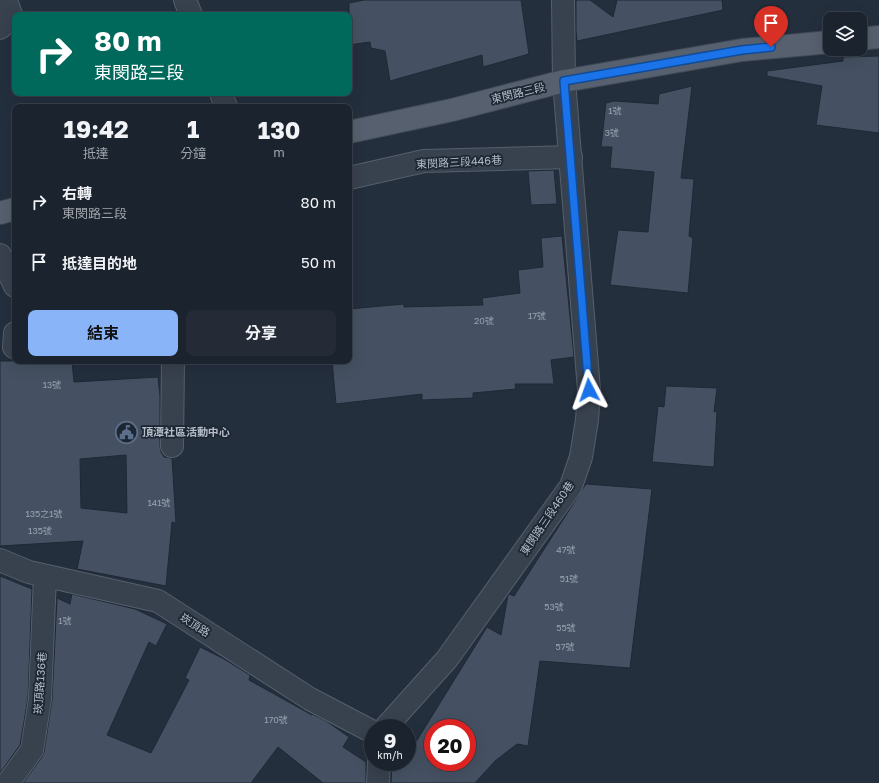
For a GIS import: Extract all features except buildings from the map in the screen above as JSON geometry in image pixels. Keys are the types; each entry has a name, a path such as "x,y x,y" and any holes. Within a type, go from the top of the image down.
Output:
{"main road":[{"path":"867,38 879,37"},
{"name":"東閔路三段","path":"352,131 452,110 564,81 742,50 823,43"},
{"path":"0,213 12,210"}],"street":[{"path":"185,0 190,12"},
{"name":"東閔路三段460巷","path":"393,719 447,659 571,486 581,457 587,420 589,390 564,81 564,0"},
{"path":"0,1 8,6 12,17 0,28"},
{"name":"東閔路三段446巷","path":"352,177 424,161 571,157"},
{"path":"0,255 12,280"},
{"path":"172,446 173,364"},
{"name":"崁頂路","path":"0,560 29,572 158,601 310,699 364,727"},
{"name":"崁頂路136巷","path":"8,783 32,750 40,699 45,576"},
{"path":"378,783 379,771"}],"place":[{"name":"頂潭社區活動中心","path":"127,432"}],"route":[{"path":"589,390 564,81 742,50 771,47"}]}
